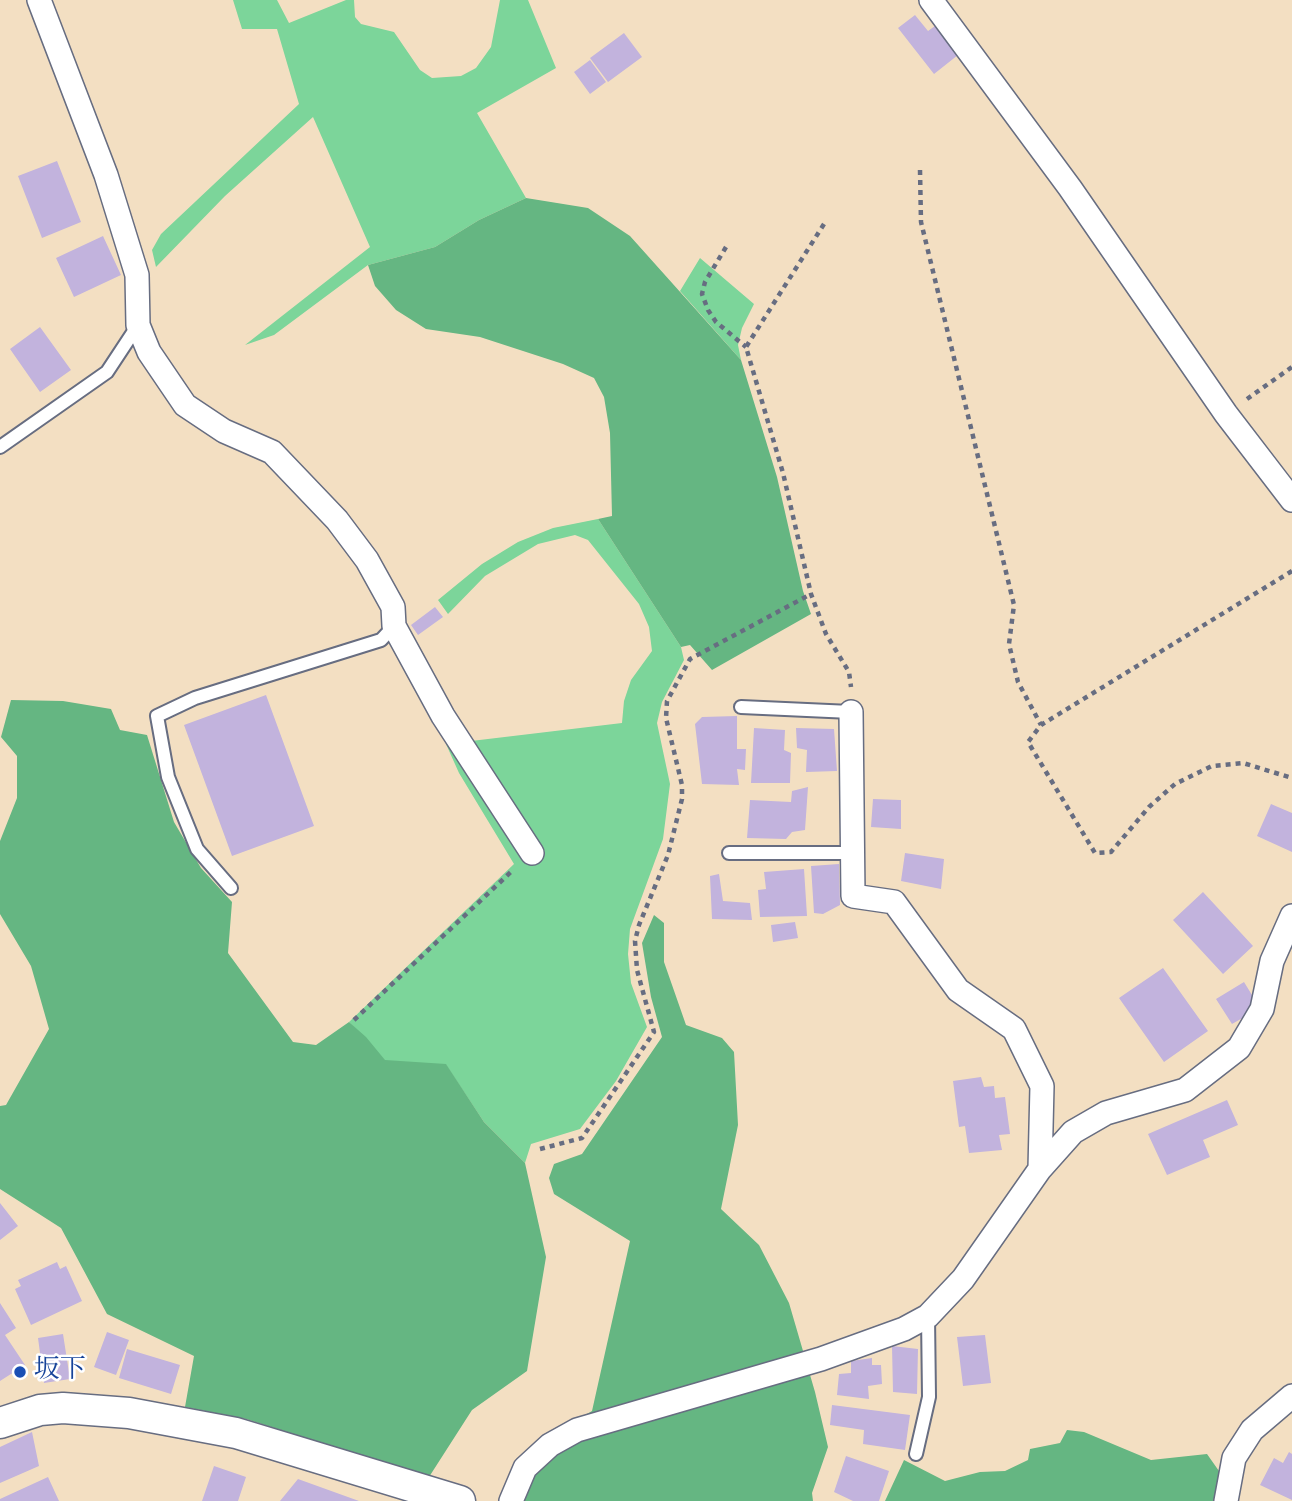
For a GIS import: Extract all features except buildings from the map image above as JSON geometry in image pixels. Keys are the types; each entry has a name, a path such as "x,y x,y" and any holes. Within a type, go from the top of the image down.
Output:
{"street":[{"path":"39,0 106,175 137,275 138,325 149,352 185,405 224,431 272,452 337,520 367,560 393,607 394,626 443,716 532,853"},
{"path":"931,0 1070,188 1226,414 1292,500"},
{"path":"851,712 853,895 894,902 958,990 1014,1029 1042,1086 1040,1168"},
{"path":"511,1501 525,1468 550,1445 577,1430 821,1359 904,1329 928,1315 963,1279 1040,1168 1073,1132 1106,1113 1185,1090 1239,1048 1262,1009 1272,961 1292,916"},
{"path":"1226,1501 1234,1458 1252,1430 1292,1396"},
{"path":"0,1423 40,1410 63,1408 129,1413 236,1433 460,1501"}],"lane":[{"path":"0,447 107,372 138,325"},
{"path":"231,888 197,849 168,776 157,716 195,698 381,640 394,626"},
{"path":"741,706 851,712"},
{"path":"729,853 853,853"},
{"path":"916,1454 929,1397 928,1315"}],"path":[{"path":"919,170 921,222 1014,606 1009,644 1018,682 1041,725"},
{"path":"746,347 824,224"},
{"path":"726,247 705,282 702,294 716,322 746,347 783,473 811,594 826,634 849,672 851,712"},
{"path":"1226,414 1292,367"},
{"path":"1292,571 1041,725 1028,742 1096,853 1111,852 1149,807 1175,784 1212,766 1243,763 1292,778"},
{"path":"540,1149 582,1138 654,1032 638,970 635,941 668,855 682,799 682,785 666,718 667,701 690,659 811,594"},
{"path":"354,1020 532,853"}],"green space":[{"path":"233,0 277,0 289,23 346,0 354,0 355,17 361,24 394,32 420,70 432,78 461,76 476,68 491,47 500,0 528,0 556,68 477,113 526,198 479,220 435,247 368,265 274,335 245,345 370,247 313,117 225,196 156,267 152,250 161,234 299,104 277,29 242,29"},
{"path":"526,198 588,208 630,236 741,360 777,477 803,591 811,614 712,670 690,645 681,647 598,519 612,516 610,433 604,397 594,378 563,364 480,337 426,329 396,310 375,286 368,265 435,247 479,220"},
{"path":"700,258 754,304 742,328 738,345 741,360 680,291"},
{"path":"598,519 681,647 684,660 662,702 657,723 670,784 663,839 630,929 628,954 631,983 647,1027 616,1081 580,1129 531,1144 525,1163 484,1122 446,1065 385,1061 349,1022 514,864 459,773 446,744 622,723 624,701 631,680 652,651 649,627 639,604 588,540 575,535 538,544 485,576 448,614 438,600 482,564 518,542 553,528"},
{"path":"11,700 63,701 111,709 120,730 147,735 174,822 201,868 232,902 228,953 293,1042 316,1045 349,1022 385,1060 446,1064 484,1122 525,1163 546,1257 527,1371 472,1410 429,1477 246,1419 185,1407 194,1356 107,1314 61,1228 0,1189 0,1106 6,1105 49,1029 31,966 0,914 0,841 17,798 17,756 1,737"},
{"path":"654,915 664,923 664,962 686,1025 722,1038 734,1052 738,1125 721,1209 759,1245 789,1303 828,1447 812,1493 813,1501 521,1501 543,1440 592,1411 630,1241 554,1194 549,1178 554,1164 582,1154 662,1037 651,997 642,943"},
{"path":"1067,1430 1084,1432 1151,1460 1207,1454 1226,1481 1218,1501 885,1501 904,1460 945,1481 980,1472 1005,1471 1028,1460 1030,1449 1060,1443"}],"place":[{"name":"坂下","path":"20,1372"}]}
